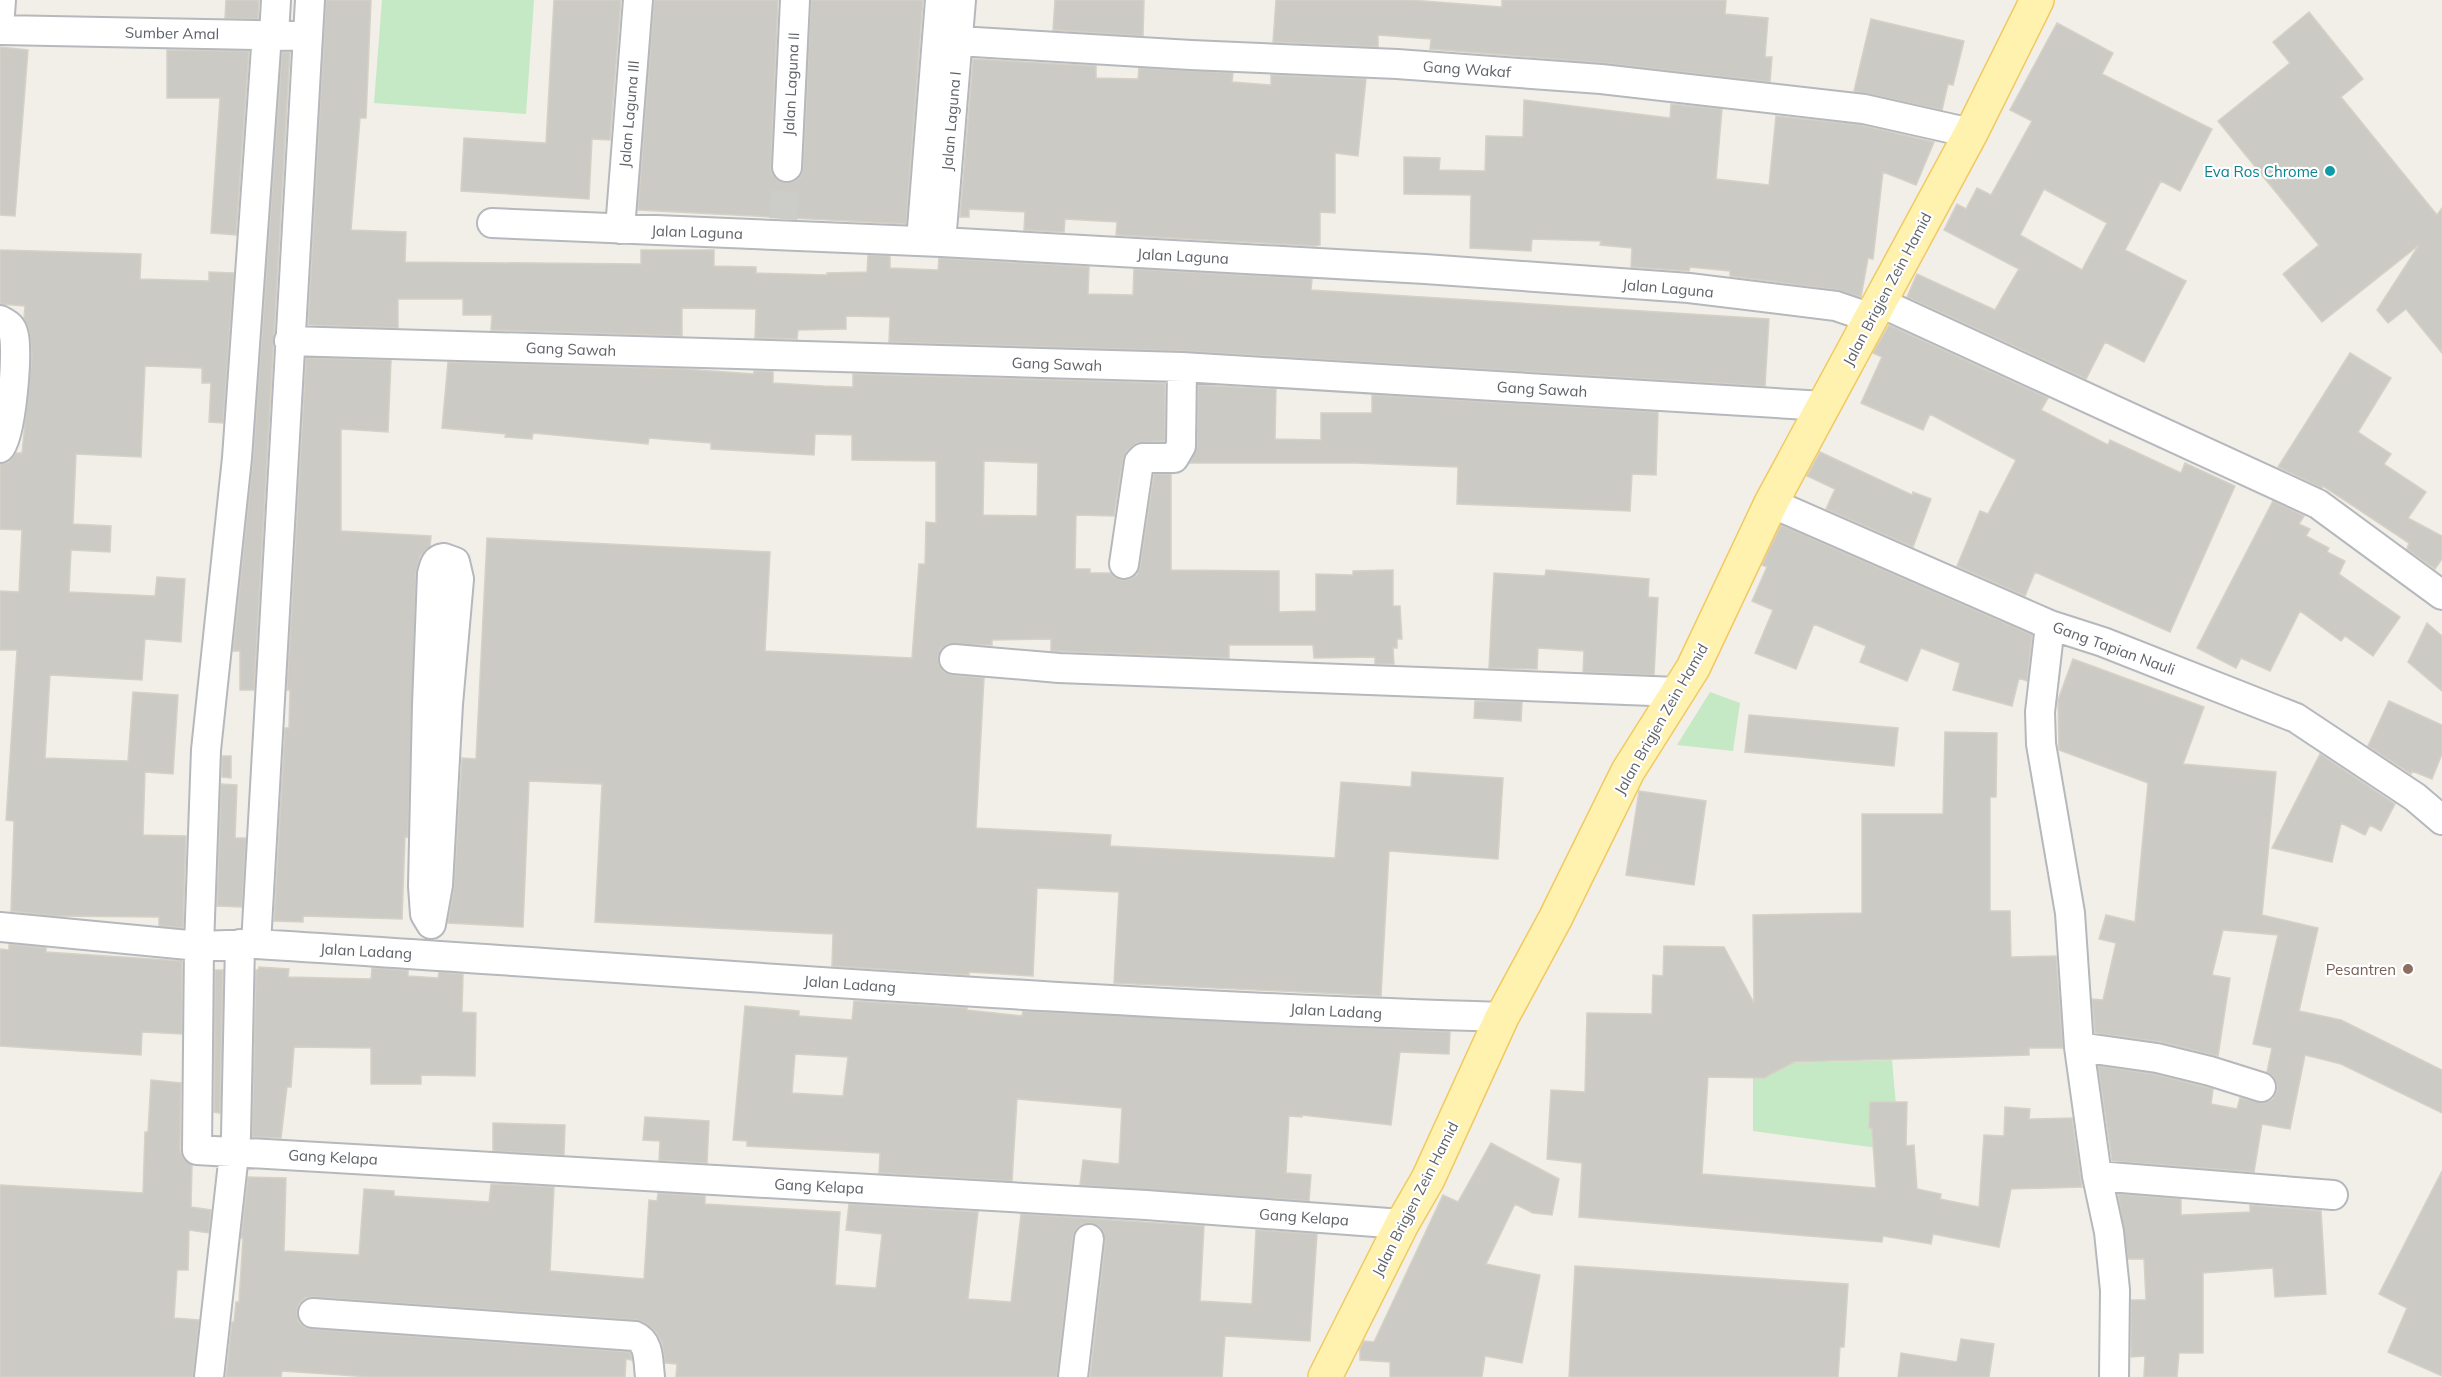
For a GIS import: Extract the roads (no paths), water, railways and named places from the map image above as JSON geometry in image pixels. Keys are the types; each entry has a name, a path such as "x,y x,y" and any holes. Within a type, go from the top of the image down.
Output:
{"main road":[{"name":"Jalan Brigjen Zein Hamid","path":"1325,1377 1402,1224 1428,1179 1502,1017 1555,919 1628,771 1693,668 1771,503 1971,133 2037,0"}],"street":[{"path":"0,14 1,0"},
{"path":"200,946 206,750 237,458 270,35 276,0"},
{"path":"209,1377 235,1152 310,0"},
{"name":"Jalan Laguna III","path":"620,229 638,0"},
{"name":"Jalan Laguna II","path":"787,167 795,0"},
{"path":"931,242 940,0"},
{"name":"Jalan Laguna I","path":"931,242 958,41 961,0"},
{"name":"Sumber Amal","path":"0,30 308,36"},
{"name":"Gang Wakaf","path":"958,41 1397,64 1601,79 1864,109 1971,133"},
{"name":"Jalan Laguna","path":"492,223 620,229 782,227 931,242 1413,268 1689,288 1875,310 2318,504 2442,595"},
{"path":"0,320 13,329 15,374 7,437 0,448"},
{"name":"Gang Sawah","path":"289,341 1182,367 1824,406"},
{"path":"1124,564 1139,462 1143,459 1174,458 1180,446 1182,367"},
{"name":"Gang Tapian Nauli","path":"1771,503 2050,625 2103,642 2296,718 2394,783 2442,820"},
{"path":"432,954 431,924 438,885 437,704 443,623"},
{"path":"2050,625 2040,712 2041,744 2070,913 2079,1047 2097,1176 2109,1232 2115,1290 2114,1377"},
{"path":"954,659 1059,668 1678,692"},
{"name":"Jalan Ladang","path":"0,927 200,946 248,944 432,954 946,990 1356,1012 1502,1017"},
{"name":"Gang Kelapa","path":"200,946 197,1150 1146,1205 1402,1224"},
{"path":"2079,1047 2157,1058 2261,1087"},
{"path":"2097,1176 2333,1195"},
{"path":"1073,1377 1089,1239"},
{"path":"314,1313 635,1336 641,1338 646,1344 650,1377"}],"tunnel":[{"path":"783,219 787,167"}],"place":[{"name":"Eva Ros Chrome","path":"2330,171"},
{"name":"Pesantren","path":"2408,969"}]}
